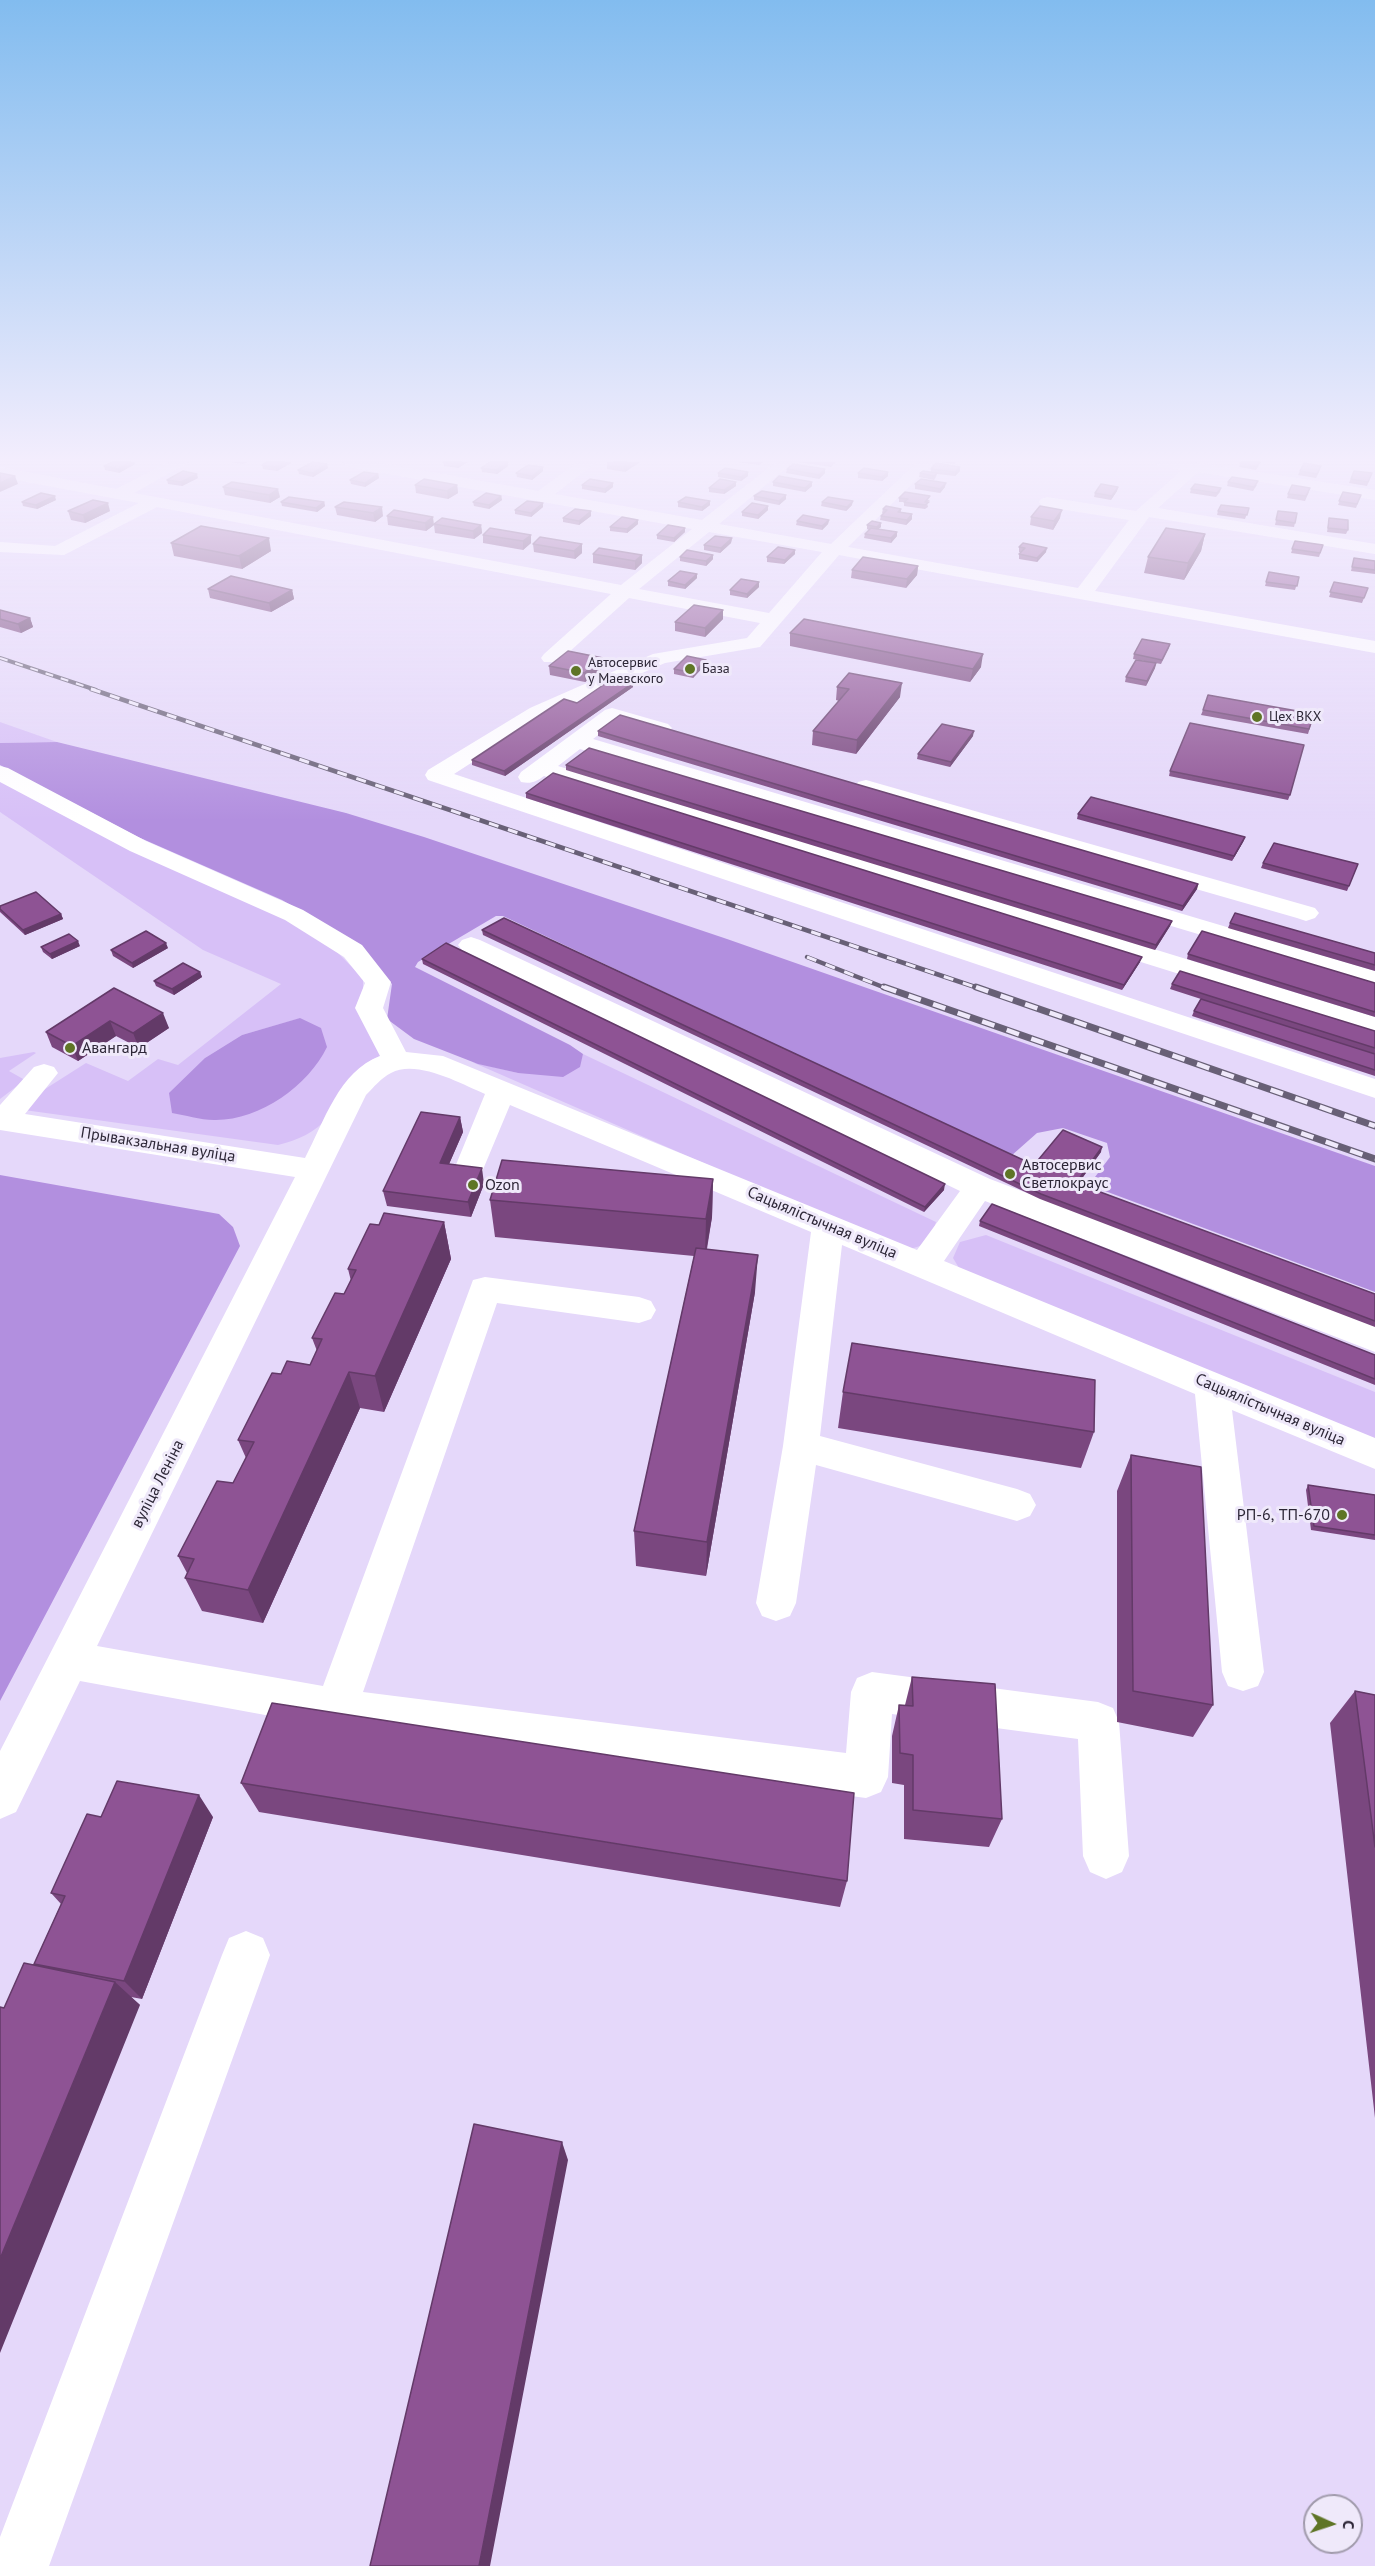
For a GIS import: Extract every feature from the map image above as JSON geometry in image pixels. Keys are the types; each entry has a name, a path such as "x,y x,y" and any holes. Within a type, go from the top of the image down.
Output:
{"street":[{"path":"570,582 774,620"},
{"path":"551,658 637,582"},
{"path":"806,582 753,643 660,658 537,712 436,775 503,797 1150,985 1375,1026"},
{"path":"1015,582 1375,647"},
{"path":"1083,594 1092,582"},
{"path":"503,797 612,714 681,734"},
{"path":"577,741 1375,979"},
{"path":"542,768 1150,985 1375,1089"},
{"path":"0,774 138,846 294,915 353,951 378,982 369,1008 396,1060"},
{"path":"841,780 1306,913"},
{"path":"1150,985 1218,888"},
{"path":"471,945 979,1187 1375,1340"},
{"name":"Сацыялістычная вуліца","path":"315,1170 354,1091 370,1071 396,1060 433,1062 1375,1454"},
{"path":"2,1120 44,1072"},
{"path":"468,1172 501,1090"},
{"name":"Прывакзальная вуліца","path":"2,1120 315,1170"},
{"path":"456,1121 487,1125"},
{"name":"вуліца Леніна","path":"0,1797 315,1170"},
{"path":"924,1266 979,1187"},
{"path":"776,1603 801,1446 828,1226"},
{"path":"336,1708 485,1289 639,1310"},
{"path":"1212,1386 1243,1672"},
{"path":"801,1446 1017,1505"},
{"path":"69,1660 336,1708 866,1777 872,1692 1098,1722 1106,1856"},
{"path":"19,2566 246,1955"}],"shaded area":[{"path":"0,722 57,742 0,743"},
{"path":"57,742 346,813 424,837 727,939 1375,1166 1375,1292 1089,1185 1110,1157 1107,1143 1063,1128 1037,1133 1011,1156 503,916 496,916 418,962 415,967 570,1045 583,1054 580,1067 563,1077 518,1073 478,1064 414,1039 387,1019 392,984 347,938 282,900 138,837 0,765 0,743"},
{"path":"0,777 293,923 337,952 363,978 363,1013 382,1055 361,1067 349,1082 336,1107 318,1127 299,1138 278,1145 24,1110 31,1098 86,1063 128,1081 158,1059 178,1065 281,984 203,950 0,812","holes":["301,1018 205,1058 242,1035"]},
{"path":"300,1018 321,1028 327,1047 319,1061 295,1088 265,1108 231,1119 209,1120 172,1113 169,1093 205,1058 242,1035"},
{"path":"36,1053 9,1071 25,1080 0,1099 0,1058"},
{"path":"583,1054 936,1222 930,1243 907,1250 896,1247 472,1062 518,1073 579,1067"},
{"path":"0,1175 219,1214 233,1227 240,1246 0,1701"},
{"path":"986,1235 1375,1392 1375,1444 962,1273 953,1258 960,1242"}],"building":[{"path":"221,582 256,582 292,590 269,603 208,589"},
{"path":"671,582 689,582 685,585"},
{"path":"738,582 759,582 747,594 730,590"},
{"path":"1266,582 1298,582 1297,586"},
{"path":"1334,582 1368,588 1364,598 1330,592"},
{"path":"694,605 723,610 705,628 675,622"},
{"path":"0,610 30,618 18,624 0,619"},
{"path":"804,619 983,654 973,669 790,633"},
{"path":"1142,639 1170,644 1162,660 1134,654"},
{"path":"568,651 603,658 584,673 549,666"},
{"path":"687,656 706,660 693,673 674,669"},
{"path":"1136,660 1156,663 1147,681 1126,677"},
{"path":"849,673 902,683 857,740 813,731 849,689 837,687"},
{"path":"615,677 633,683 504,771 472,760 564,699 577,703"},
{"name":"Цех ВКХ","path":"1208,695 1314,714 1309,729 1203,710"},
{"path":"620,715 1198,884 1183,906 598,731"},
{"path":"1190,723 1304,745 1290,795 1170,771"},
{"path":"942,724 974,731 951,762 918,754"},
{"path":"589,748 1172,921 1156,945 566,765"},
{"path":"553,773 1142,957 1124,985 526,793"},
{"path":"1091,797 1245,837 1234,856 1078,814"},
{"path":"1274,843 1358,864 1349,886 1263,863"},
{"path":"36,892 61,914 23,930 0,909 0,906"},
{"path":"1235,913 1375,953 1375,965 1230,923"},
{"path":"504,918 1034,1165 1063,1130 1102,1147 1076,1183 1375,1294 1375,1321 1041,1194 482,930"},
{"path":"146,931 166,943 132,963 111,950"},
{"path":"1202,931 1375,983 1375,1012 1188,954"},
{"path":"69,934 78,941 50,954 41,947"},
{"path":"446,943 945,1184 925,1207 422,959"},
{"path":"183,963 200,972 172,989 154,981"},
{"path":"1180,971 1375,1031 1375,1048 1172,984"},
{"path":"114,988 163,1013 133,1033 110,1021 72,1046 46,1032"},
{"path":"1201,999 1375,1054 1375,1070 1194,1011"},
{"path":"421,1112 460,1117 440,1163 482,1168 468,1202 383,1191"},
{"path":"502,1160 713,1179 706,1219 490,1200"},
{"path":"992,1204 1375,1355 1375,1379 980,1221"},
{"path":"384,1213 444,1222 375,1376 349,1372 248,1590 185,1578 194,1559 178,1556 217,1481 233,1483 254,1442 238,1440 272,1373 281,1374 287,1361 310,1365 322,1339 312,1338 335,1293 344,1294 356,1270 348,1269 370,1224 379,1225"},
{"path":"696,1248 758,1255 707,1542 634,1531"},
{"path":"852,1343 1095,1380 1094,1432 843,1392"},
{"path":"1131,1455 1201,1467 1213,1705 1133,1691"},
{"name":"РП-6, ТП-670","path":"1308,1485 1375,1495 1375,1535 1314,1526"},
{"path":"912,1677 995,1684 1002,1819 913,1810 913,1755 900,1753 899,1705 913,1706"},
{"path":"1355,1691 1375,1695 1375,1847"},
{"path":"272,1703 854,1793 847,1881 241,1783"},
{"path":"117,1781 199,1795 124,1981 34,1964 65,1896 51,1893 87,1814 101,1817"},
{"path":"24,1963 115,1982 0,2259 0,2007 4,2008"},
{"path":"474,2124 562,2142 479,2566 370,2566"}],"railway":[{"path":"0,658 96,690"},
{"path":"91,689 981,989"},
{"path":"807,957 888,989"},
{"path":"884,987 1375,1159"},
{"path":"976,987 1375,1126"}],"place":[{"name":"База","path":"690,669"},
{"name":"Автосервис у Маевского","path":"576,671"},
{"name":"Цех ВКХ","path":"1257,717"},
{"name":"Авангард","path":"70,1048"},
{"name":"Автосервис Светлокраус","path":"1010,1174"},
{"name":"Ozon","path":"473,1185"},
{"name":"РП-6, ТП-670","path":"1342,1515"}]}
